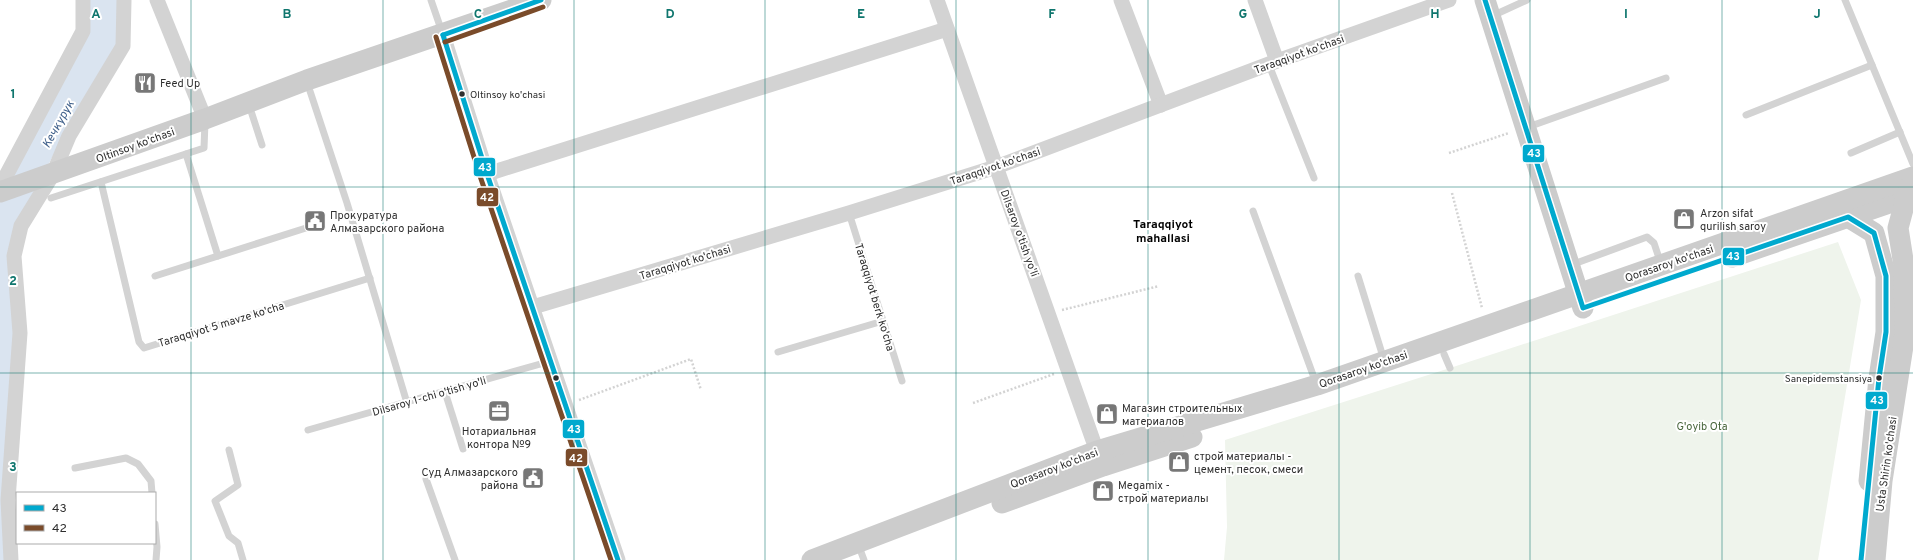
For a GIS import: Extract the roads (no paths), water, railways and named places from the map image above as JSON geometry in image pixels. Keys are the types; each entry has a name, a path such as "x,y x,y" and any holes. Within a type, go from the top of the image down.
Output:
{"main road":[{"name":"Oltinsoy ko'chasi","path":"0,192 205,119 307,80 442,35 540,0"},
{"path":"1487,9 1581,301"},
{"path":"1874,233 1878,207 1908,183"},
{"name":"Qorasaroy ko'chasi","path":"812,560 857,555 1100,459 1385,362 1581,301 1850,208 1908,183"},
{"name":"Usta Shirin ko'chasi","path":"1875,560 1882,481 1905,333 1904,266 1898,228 1908,183"},
{"path":"1878,207 1898,228"},
{"name":"Qorasaroy ko'chasi","path":"1100,459 1447,361 1662,266 1850,208 1878,207"},
{"path":"1850,208 1874,233"},
{"name":"Usta Shirin ko'chasi","path":"1862,560 1879,378 1886,332 1886,276 1874,233"}],"street":[{"path":"0,187 83,31 83,0"},
{"path":"11,560 8,500 20,333 14,256 21,226 54,174 69,136 123,46 124,0"},
{"path":"157,0 205,119"},
{"name":"Dilsaroy o'tish yo'li","path":"937,0 1100,459"},
{"path":"1121,0 1161,105"},
{"path":"1255,0 1273,63"},
{"name":"Taraqqiyot ko'chasi","path":"533,307 849,213 996,167 1273,63 1449,0"},
{"path":"487,174 947,29"},
{"path":"442,35 487,174 618,560"}],"lane":[{"path":"431,0 442,35"},
{"path":"1487,9 1527,0"},
{"path":"1844,0 1900,132 1908,183"},
{"path":"1273,63 1314,178"},
{"path":"1746,115 1872,65"},
{"path":"1526,128 1666,78"},
{"path":"307,80 408,402"},
{"path":"248,103 262,145"},
{"path":"52,198 204,148 205,119"},
{"path":"1851,153 1900,132"},
{"path":"186,154 218,256"},
{"name":"Taraqqiyot 5 mavze ko'cha","path":"101,182 139,342 144,348 370,278"},
{"path":"1253,211 1317,385"},
{"name":"Taraqqiyot berk ko'cha","path":"849,213 902,381"},
{"path":"155,276 306,228"},
{"path":"1569,265 1647,237 1654,243 1662,266"},
{"path":"1358,276 1385,362"},
{"path":"778,352 883,320"},
{"name":"Dilsaroy 1-chi o'tish yo'li","path":"308,430 551,361"},
{"path":"445,392 463,449"},
{"path":"229,450 238,485 215,501 229,536 238,543 243,560"},
{"path":"75,468 126,458 138,464 151,481 152,492"},
{"path":"426,479 455,560"},
{"path":"156,536 156,560"}],"water":[{"name":"Кечкурук","path":"88,0 120,0 120,45 63,136 18,224 17,334 7,560 0,560 0,202 37,124"}],"place":[{"name":"Feed Up","path":"145,83"},
{"name":"Oltinsoy ko'chasi","path":"462,94"},
{"name":"Arzon sifat qurilish saroy","path":"1684,219"},
{"name":"Прокуратура Алмазарского района","path":"315,221"},
{"name":"Sanepidemstansiya","path":"1879,378"},
{"name":"Нотариальная контора №9","path":"499,411"},
{"name":"Магазин строительных материалов","path":"1107,414"},
{"name":"строй материалы - цемент, песок, смеси","path":"1179,462"},
{"name":"Суд Алмазарского района","path":"533,478"},
{"name":"Megamix - строй материалы","path":"1103,491"}],"district":[{"name":"Taraqqiyot mahallasi","path":"1163,231"}],"park label":[{"name":"G'oyib Ota","path":"1702,426"}]}
